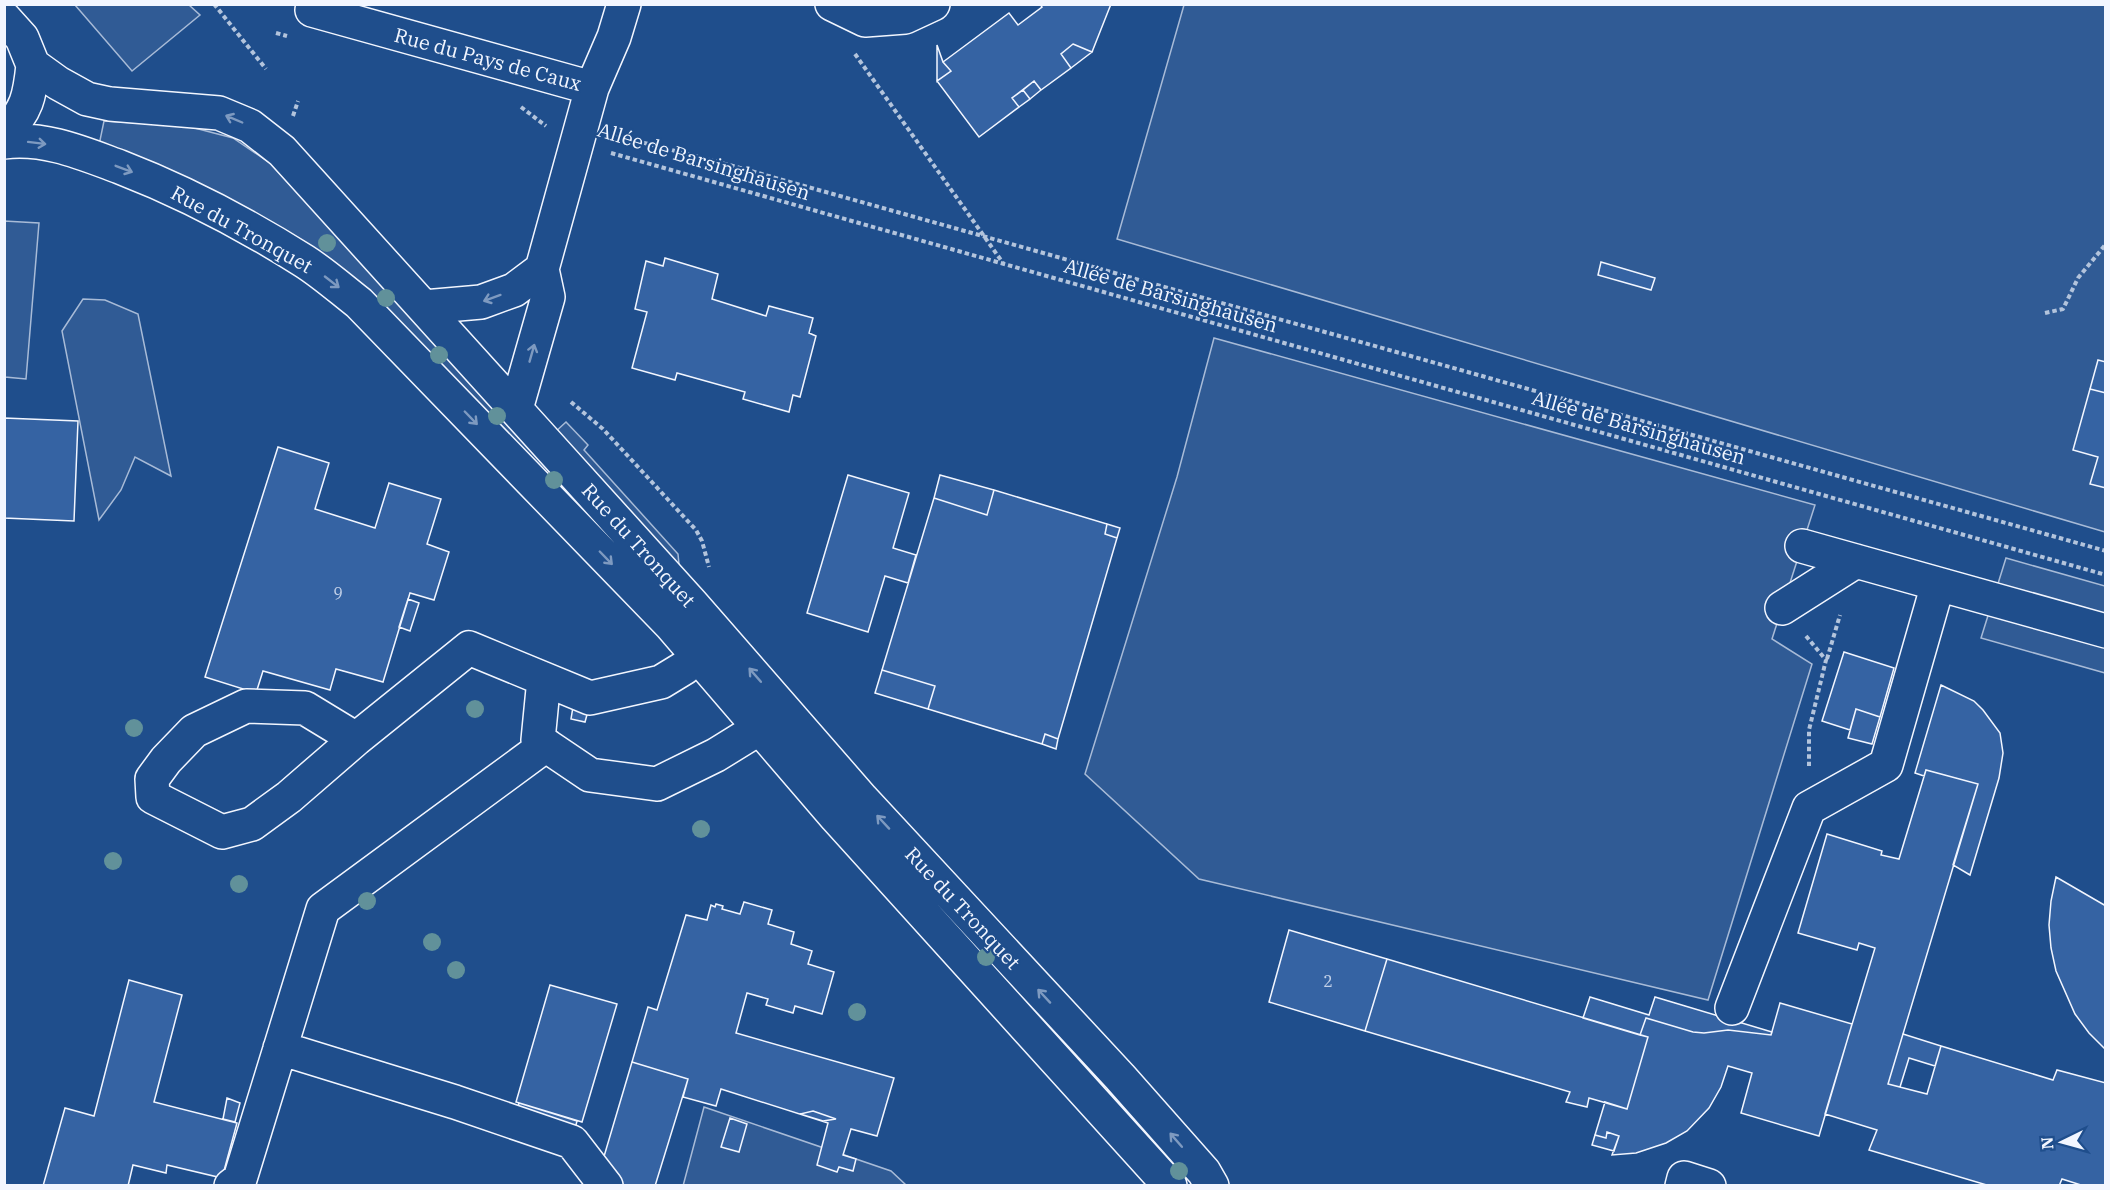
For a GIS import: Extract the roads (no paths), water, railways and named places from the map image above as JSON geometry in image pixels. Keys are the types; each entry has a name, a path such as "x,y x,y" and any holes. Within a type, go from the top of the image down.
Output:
{"street":[{"name":"Rue du Pays de Caux","path":"314,4 312,10 592,88 542,269 548,297 516,409"},
{"path":"592,88 614,37 624,4"},
{"path":"832,4 865,20 905,17 933,4"},
{"path":"4,133 17,121 26,105 31,92 33,65 22,38 5,18"},
{"name":"Rue du Tronquet","path":"33,65 58,83 87,99 110,104 219,113 250,126 282,151 516,409 709,647 773,719 862,799 1120,1077 1204,1172 1212,1185"},
{"name":"Rue du Tronquet","path":"4,142 34,142 70,148 157,181 305,261 359,303 671,625 709,647"},
{"path":"424,307 481,302 514,290 542,269"},
{"path":"1802,546 2106,631"},
{"path":"1782,608 1856,561"},
{"path":"1732,1008 1809,808 1886,765 1938,584"},
{"path":"356,739 305,708 246,706 194,732 166,760 152,779 153,797 222,832 252,824 289,797 356,739 469,648 590,698 661,682 684,668 709,647"},
{"path":"544,679 538,740 590,775 657,784 716,755 773,719"},
{"name":"Rue du Tronquet","path":"773,719 837,817 1170,1185"},
{"path":"231,1185 240,1179 322,909 546,745"},
{"path":"280,1048 415,1089 572,1142 606,1185"},
{"path":"1682,1185 1684,1178 1709,1185"}]}
